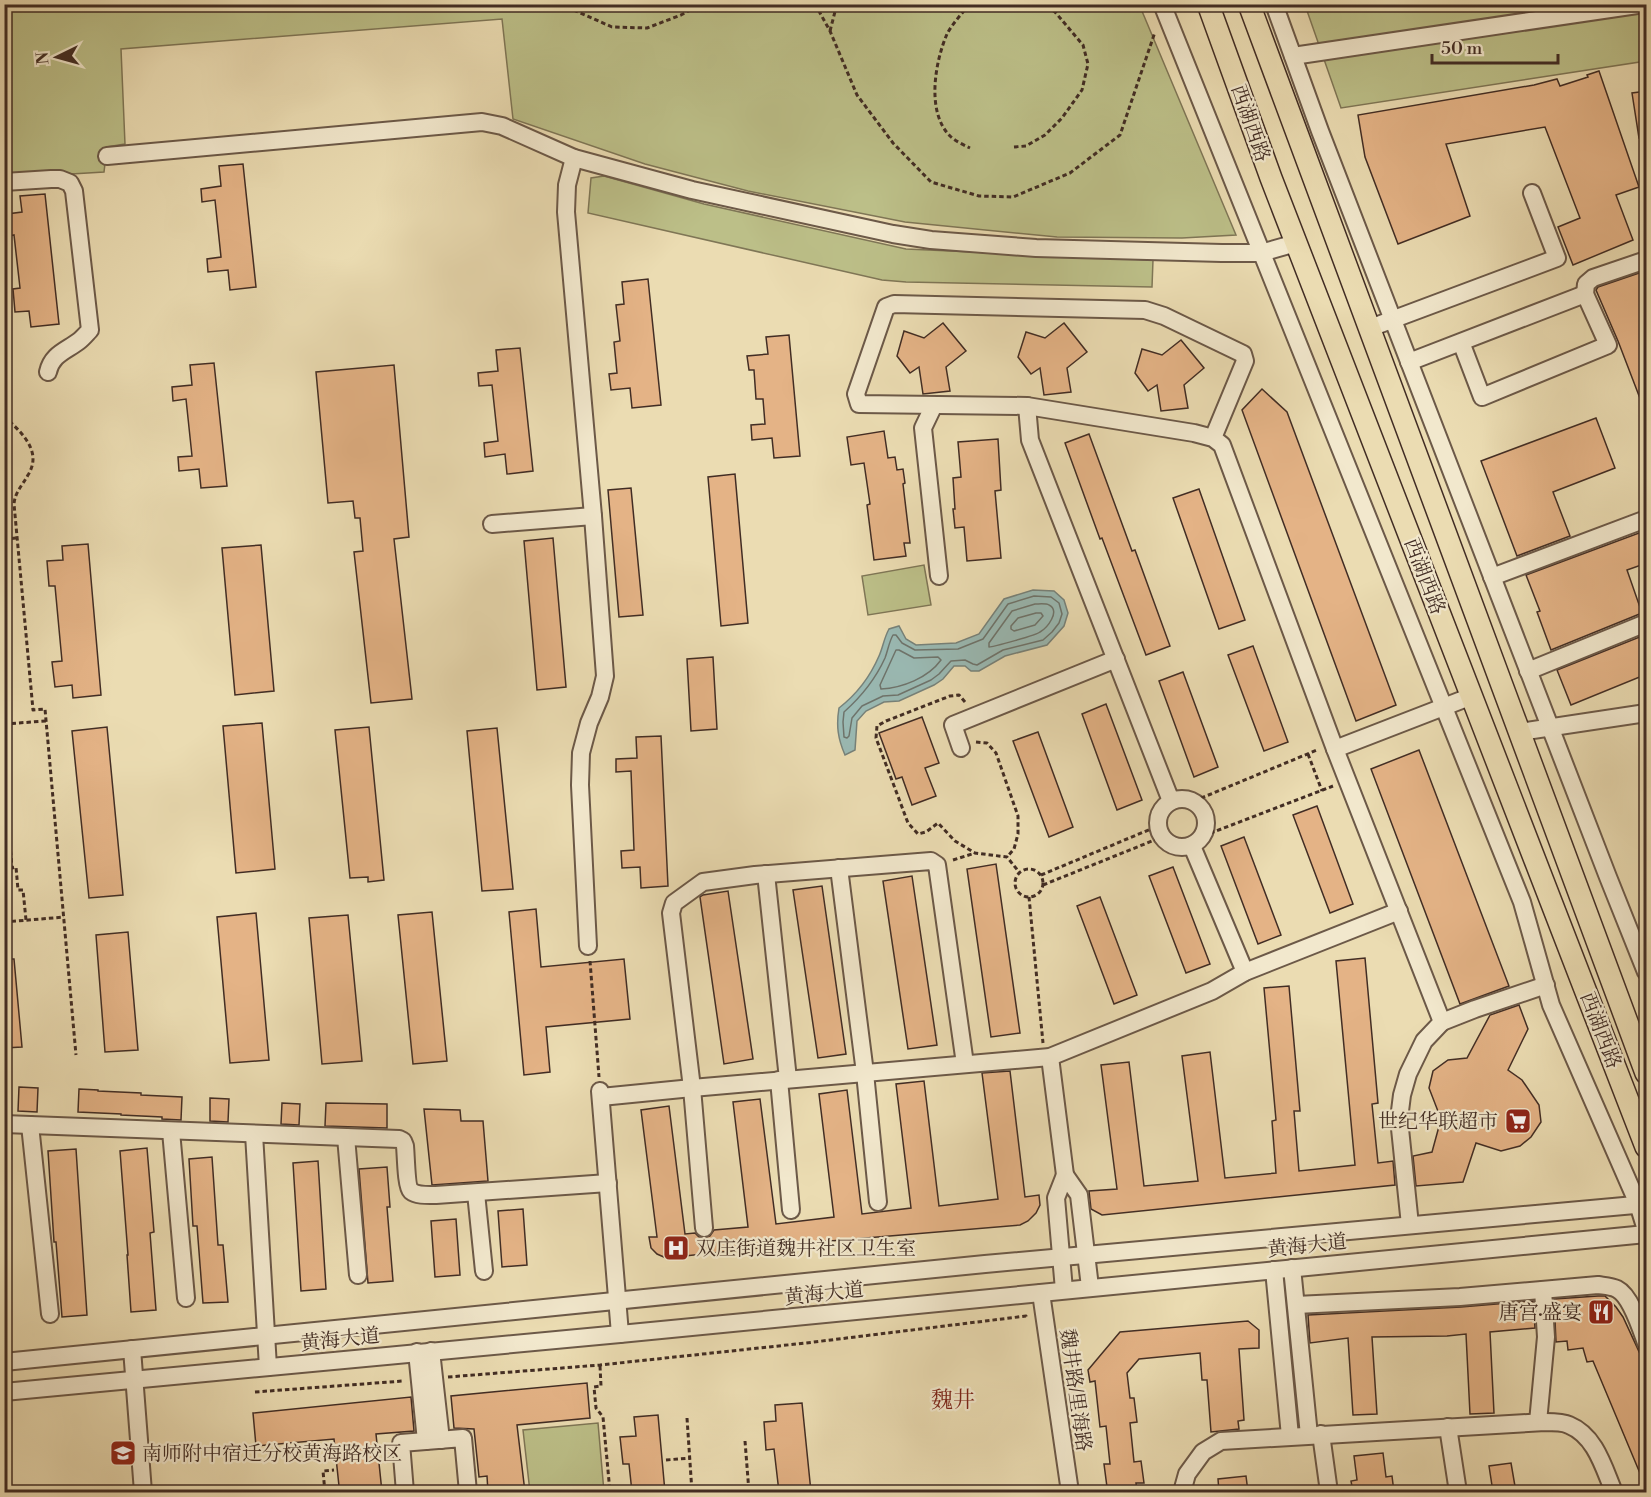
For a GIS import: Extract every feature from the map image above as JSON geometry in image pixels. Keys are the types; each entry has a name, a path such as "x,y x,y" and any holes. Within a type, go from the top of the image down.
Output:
{"main road":[{"path":"1198,4 1264,158"},
{"name":"西湖西路","path":"1208,4 1296,243 1647,1147"},
{"name":"西湖西路","path":"1249,4 1647,1073"},
{"path":"1262,4 1275,44"},
{"path":"1288,64 1330,222"}],"street":[{"path":"1274,4 1288,64 1393,319 1608,878 1647,972"},
{"path":"1288,64 1644,4"},
{"path":"1162,6 1522,902 1551,1005 1642,1204 1647,1232"},
{"path":"107,156 482,122 502,126 573,158 692,190 893,234 931,240 1036,248 1222,253 1261,252 1296,243"},
{"path":"573,158 567,185 567,212 605,676 581,753 580,785 588,946"},
{"path":"4,182 60,180 70,183 74,191 90,330 79,341 56,355 48,372"},
{"path":"1370,328 1557,258 1532,194"},
{"path":"1461,342 1482,397 1608,345 1585,294 1586,284 1593,278 1647,260"},
{"path":"1409,362 1585,294"},
{"path":"1213,438 1245,361 1243,354 1164,316 1145,310 894,304 886,308 856,394 859,404 1027,406 1194,433 1213,438 1221,445 1334,746 1442,1022"},
{"path":"934,405 923,428 939,576"},
{"path":"1027,406 1030,440 1171,801"},
{"path":"492,524 593,516"},
{"path":"1492,577 1647,519"},
{"path":"1528,670 1647,623"},
{"path":"961,748 953,725 1116,659"},
{"path":"1334,746 1472,696"},
{"path":"1520,732 1647,713"},
{"path":"1179,799 1194,801 1201,807 1207,821 1206,829 1198,841 1184,848 1175,847 1168,843 1160,832 1158,821 1160,813 1171,801 1179,799"},
{"path":"1198,841 1245,972"},
{"path":"704,1228 692,1088 670,913 674,903 703,882 766,874 931,861 937,865 964,1064"},
{"path":"839,868 865,1073 878,1202"},
{"path":"766,874 784,1080 791,1210"},
{"path":"620,1334 600,1094 1047,1057 1212,991 1245,972 1399,911"},
{"path":"1410,1225 1399,1119 1408,1074 1424,1041 1442,1022 1546,985"},
{"path":"1047,1057 1065,1175 1079,1195 1090,1287"},
{"path":"4,1124 393,1138 403,1142 405,1146 408,1186 414,1192 436,1195 608,1183"},
{"path":"30,1125 50,1314"},
{"path":"171,1131 186,1298"},
{"path":"254,1134 268,1367"},
{"path":"345,1137 358,1275"},
{"path":"1064,1290 1056,1198 1065,1175"},
{"path":"476,1192 484,1271"},
{"name":"黄海大道","path":"4,1362 1061,1257 1642,1204"},
{"name":"黄海大道","path":"4,1392 620,1334 1647,1232"},
{"path":"1292,1268 1315,1435 1329,1492"},
{"path":"1274,1270 1290,1436"},
{"path":"1296,1305 1611,1287 1620,1290 1627,1299 1647,1344"},
{"path":"1538,1422 1546,1336 1543,1290"},
{"name":"魏井路/里海路","path":"1041,1293 1070,1492"},
{"path":"132,1349 143,1492"},
{"path":"424,1352 433,1440"},
{"path":"1182,1492 1188,1474 1203,1452 1221,1441 1538,1422 1568,1424 1583,1433 1595,1448 1614,1492"},
{"path":"1448,1427 1458,1492"},
{"path":"405,1492 401,1443 464,1438 468,1492"}],"path":[{"path":"560,4 612,27 647,28 681,15 701,4"},
{"path":"815,4 830,31 856,95 893,143 931,182 979,196 1014,197 1070,173 1120,135 1162,6"},
{"path":"830,31 837,4"},
{"path":"969,4 948,32 936,68 935,100 942,122 950,136 970,148"},
{"path":"1014,147 1026,146 1045,135 1062,118 1082,90 1088,64 1083,45 1055,12 1045,4"},
{"path":"4,416 28,441 33,461 29,474 17,491 14,504 33,710 45,709 76,1055"},
{"path":"4,539 17,538"},
{"path":"972,718 964,699 959,695 950,696 877,726 876,738 908,822 918,834 926,832 938,823 955,841 975,852 1007,857 1020,872"},
{"path":"4,724 46,721"},
{"path":"961,748 975,742 987,742 996,753 1018,816 1018,834 1014,849 1007,857"},
{"path":"1194,801 1308,754 1334,746"},
{"path":"1308,754 1322,791"},
{"path":"4,776 12,868 16,867 18,890 23,890 26,920"},
{"path":"1198,841 1348,781"},
{"path":"1041,875 1160,832"},
{"path":"1043,885 1041,875 1028,868 1020,872 1015,881 1020,894 1029,897 1038,893 1043,885 1160,832"},
{"path":"937,865 975,852"},
{"path":"1029,897 1047,1057"},
{"path":"4,922 64,917"},
{"path":"588,946 600,1094"},
{"path":"255,1392 600,1365 818,1342 1026,1316 1028,1327"},
{"path":"600,1365 601,1386 594,1387 596,1408 603,1417 610,1492"},
{"path":"687,1418 692,1492"},
{"path":"745,1441 749,1492"},
{"path":"666,1460 690,1458"},
{"path":"325,1492 322,1471 334,1470"}],"green space":[{"path":"1139,4 1236,235 1182,238 1057,237 905,222 748,191 645,164 513,119 502,19 121,49 125,144 107,147 104,172 5,178 5,5"},
{"path":"1305,5 1646,5 1646,61 1341,108"},
{"path":"604,176 704,204 906,249 1153,260 1152,287 882,280 588,213 591,178"},
{"path":"924,565 931,605 868,615 862,576"},
{"path":"598,1423 604,1492 530,1492 523,1430"}],"water":[{"path":"1033,590 1054,591 1064,600 1068,613 1064,626 1047,645 1005,656 979,671 971,671 965,666 954,666 943,679 934,685 899,701 884,702 866,711 857,721 855,750 845,755 838,732 839,708 852,697 867,678 879,656 889,629 899,626 906,639 916,645 956,643 979,634 1004,599"}],"building":[{"path":"1599,71 1639,187 1616,195 1633,240 1573,265 1558,227 1580,218 1545,127 1446,144 1470,216 1398,244 1365,157 1358,115 1534,85 1557,79 1560,86"},
{"path":"1647,91 1647,138 1639,138 1632,93"},
{"path":"243,164 256,287 230,290 228,270 208,272 207,259 221,257 215,200 202,202 201,189 221,186 219,166"},
{"path":"45,194 59,324 31,327 29,311 15,312 13,289 20,288 14,235 9,236 7,214 22,212 20,196"},
{"path":"1645,271 1647,274 1646,414 1596,290 1598,287"},
{"path":"648,279 661,405 632,408 630,388 611,390 609,374 617,373 614,342 620,341 616,305 624,304 622,282"},
{"path":"943,323 966,351 946,367 950,391 923,394 919,367 910,373 897,356 904,331 924,338"},
{"path":"1064,323 1087,352 1067,368 1071,392 1044,395 1040,368 1031,374 1018,357 1026,332 1045,338"},
{"path":"789,335 800,456 774,458 772,438 752,440 751,425 765,424 763,399 756,399 754,370 749,370 747,356 768,354 766,337"},
{"path":"1181,340 1204,368 1184,385 1188,408 1161,411 1157,385 1148,391 1135,373 1142,349 1162,355"},
{"path":"520,348 533,471 507,474 505,454 485,457 484,443 498,441 492,385 479,386 478,373 498,371 496,350"},
{"path":"214,363 227,486 201,488 199,469 179,471 178,457 192,456 186,399 173,401 172,387 192,385 190,365"},
{"path":"394,365 409,537 394,539 412,699 371,703 354,552 363,551 360,518 355,518 353,501 328,503 316,372"},
{"path":"1262,389 1287,412 1396,705 1356,721 1242,410"},
{"path":"1596,418 1615,468 1553,492 1570,536 1517,556 1481,461"},
{"path":"884,431 888,458 895,457 897,470 903,469 910,543 904,543 906,556 874,560 864,463 851,465 847,437"},
{"path":"1089,434 1170,646 1146,655 1065,443"},
{"path":"998,439 1001,490 995,491 1001,558 967,561 964,527 955,528 953,509 955,509 953,478 961,477 958,442"},
{"path":"735,474 748,623 721,626 708,477"},
{"path":"631,488 643,615 619,617 608,490"},
{"path":"1199,489 1245,620 1219,629 1173,498"},
{"path":"1647,530 1647,563 1627,570 1642,613 1551,650 1537,612 1540,611 1526,575"},
{"path":"553,538 566,687 537,690 524,541"},
{"path":"88,544 101,695 73,698 72,685 55,687 52,662 62,661 55,586 49,586 47,561 63,560 62,546"},
{"path":"261,545 274,691 235,695 222,548"},
{"path":"1647,634 1647,674 1571,705 1557,670"},
{"path":"1253,646 1288,742 1264,751 1228,655"},
{"path":"713,657 717,729 691,731 687,659"},
{"path":"1183,672 1218,767 1194,777 1159,681"},
{"path":"1106,704 1142,800 1117,810 1082,714"},
{"path":"922,717 939,763 925,768 936,796 912,805 902,777 896,779 879,733"},
{"path":"262,723 275,869 236,873 223,726"},
{"path":"107,727 123,895 89,898 72,731"},
{"path":"369,727 384,880 368,882 368,877 350,878 335,730"},
{"path":"497,728 513,889 482,891 467,731"},
{"path":"1038,732 1073,827 1049,837 1013,741"},
{"path":"661,736 668,886 641,888 640,867 622,868 621,851 634,850 631,771 616,772 616,759 637,758 636,737"},
{"path":"1419,750 1509,986 1460,1004 1371,769"},
{"path":"1317,806 1353,904 1330,913 1293,815"},
{"path":"1244,837 1281,935 1258,944 1221,846"},
{"path":"996,864 1020,1033 991,1037 967,869"},
{"path":"1173,867 1210,964 1186,973 1149,876"},
{"path":"912,876 937,1045 908,1049 883,881"},
{"path":"822,886 846,1054 818,1058 793,890"},
{"path":"728,891 753,1059 724,1064 700,897"},
{"path":"1100,897 1137,995 1114,1004 1077,906"},
{"path":"536,909 541,967 624,959 630,1019 546,1027 550,1072 524,1075 509,912"},
{"path":"432,912 447,1061 413,1064 398,915"},
{"path":"256,913 269,1060 230,1063 217,917"},
{"path":"348,915 362,1061 322,1064 309,918"},
{"path":"128,932 138,1050 105,1052 96,935"},
{"path":"1365,958 1378,1103 1372,1104 1378,1163 1393,1161 1395,1185 1102,1215 1091,1209 1089,1191 1117,1189 1101,1065 1129,1062 1144,1186 1198,1181 1182,1056 1210,1052 1225,1178 1276,1173 1272,1121 1276,1120 1264,988 1289,986 1300,1111 1294,1111 1299,1171 1355,1165 1336,961"},
{"path":"4,959 14,959 22,1047 4,1048"},
{"path":"1519,1005 1528,1029 1508,1070 1522,1080 1539,1105 1541,1122 1531,1137 1520,1146 1501,1151 1476,1143 1463,1182 1416,1186 1413,1156 1432,1152 1441,1119 1429,1088 1433,1071 1448,1060 1467,1058 1490,1015"},
{"path":"1010,1071 1025,1197 1039,1195 1040,1205 1028,1221 1020,1225 806,1243 666,1258 651,1248 649,1237 657,1237 641,1110 669,1106 685,1234 695,1233 705,1238 710,1236 714,1230 748,1227 733,1102 760,1099 776,1224 834,1217 819,1094 847,1090 862,1214 911,1208 896,1084 924,1081 939,1206 998,1199 982,1073"},
{"path":"19,1087 38,1088 37,1112 18,1111"},
{"path":"79,1089 182,1097 181,1120 78,1112"},
{"path":"210,1098 229,1099 228,1122 210,1121"},
{"path":"282,1103 300,1104 299,1125 281,1124"},
{"path":"326,1103 387,1104 387,1128 325,1126"},
{"path":"424,1109 460,1110 461,1121 483,1121 488,1181 432,1185"},
{"path":"147,1148 154,1232 150,1233 156,1310 131,1312 120,1151"},
{"path":"76,1149 87,1315 62,1317 48,1151"},
{"path":"212,1157 218,1245 223,1245 228,1302 203,1303 197,1226 193,1226 189,1159"},
{"path":"318,1161 326,1289 301,1291 293,1163"},
{"path":"387,1167 390,1207 387,1207 393,1281 368,1283 359,1169"},
{"path":"523,1209 527,1265 502,1267 498,1211"},
{"path":"456,1219 460,1275 435,1277 431,1221"},
{"path":"1605,1296 1623,1317 1647,1369 1647,1490 1593,1361 1587,1362 1583,1348 1568,1350 1567,1341 1556,1342 1554,1299"},
{"path":"1533,1301 1535,1328 1490,1332 1494,1413 1470,1414 1466,1334 1372,1337 1377,1414 1353,1415 1348,1338 1310,1343 1308,1315"},
{"path":"1248,1321 1259,1330 1259,1348 1239,1349 1244,1420 1238,1421 1239,1429 1211,1432 1207,1380 1202,1380 1200,1353 1139,1359 1127,1373 1130,1398 1134,1398 1137,1422 1130,1423 1134,1462 1141,1461 1144,1483 1136,1483 1137,1492 1112,1492 1112,1487 1107,1487 1104,1464 1110,1464 1106,1426 1100,1427 1095,1381 1090,1382 1088,1370 1120,1332"},
{"path":"587,1383 590,1418 517,1425 525,1492 488,1492 487,1476 479,1477 474,1429 454,1428 451,1396"},
{"path":"411,1397 414,1431 376,1434 382,1492 346,1492 345,1486 339,1486 334,1439 256,1446 253,1413"},
{"path":"802,1403 811,1492 779,1492 774,1449 766,1450 764,1422 776,1421 775,1405"},
{"path":"658,1415 665,1492 632,1492 629,1464 623,1464 620,1437 636,1436 634,1417"},
{"path":"1383,1453 1386,1477 1392,1476 1394,1492 1353,1492 1351,1481 1357,1480 1354,1456"},
{"path":"1511,1463 1516,1492 1493,1492 1489,1466"},
{"path":"1246,1476 1248,1492 1219,1492 1218,1479"}],"place":[{"name":"世纪华联超市","path":"1518,1121"},
{"name":"双庄街道魏井社区卫生室","path":"676,1248"},
{"name":"唐宫·盛宴","path":"1601,1312"},
{"name":"南师附中宿迁分校黄海路校区","path":"123,1453"}],"district":[{"name":"魏井","path":"953,1399"}]}
